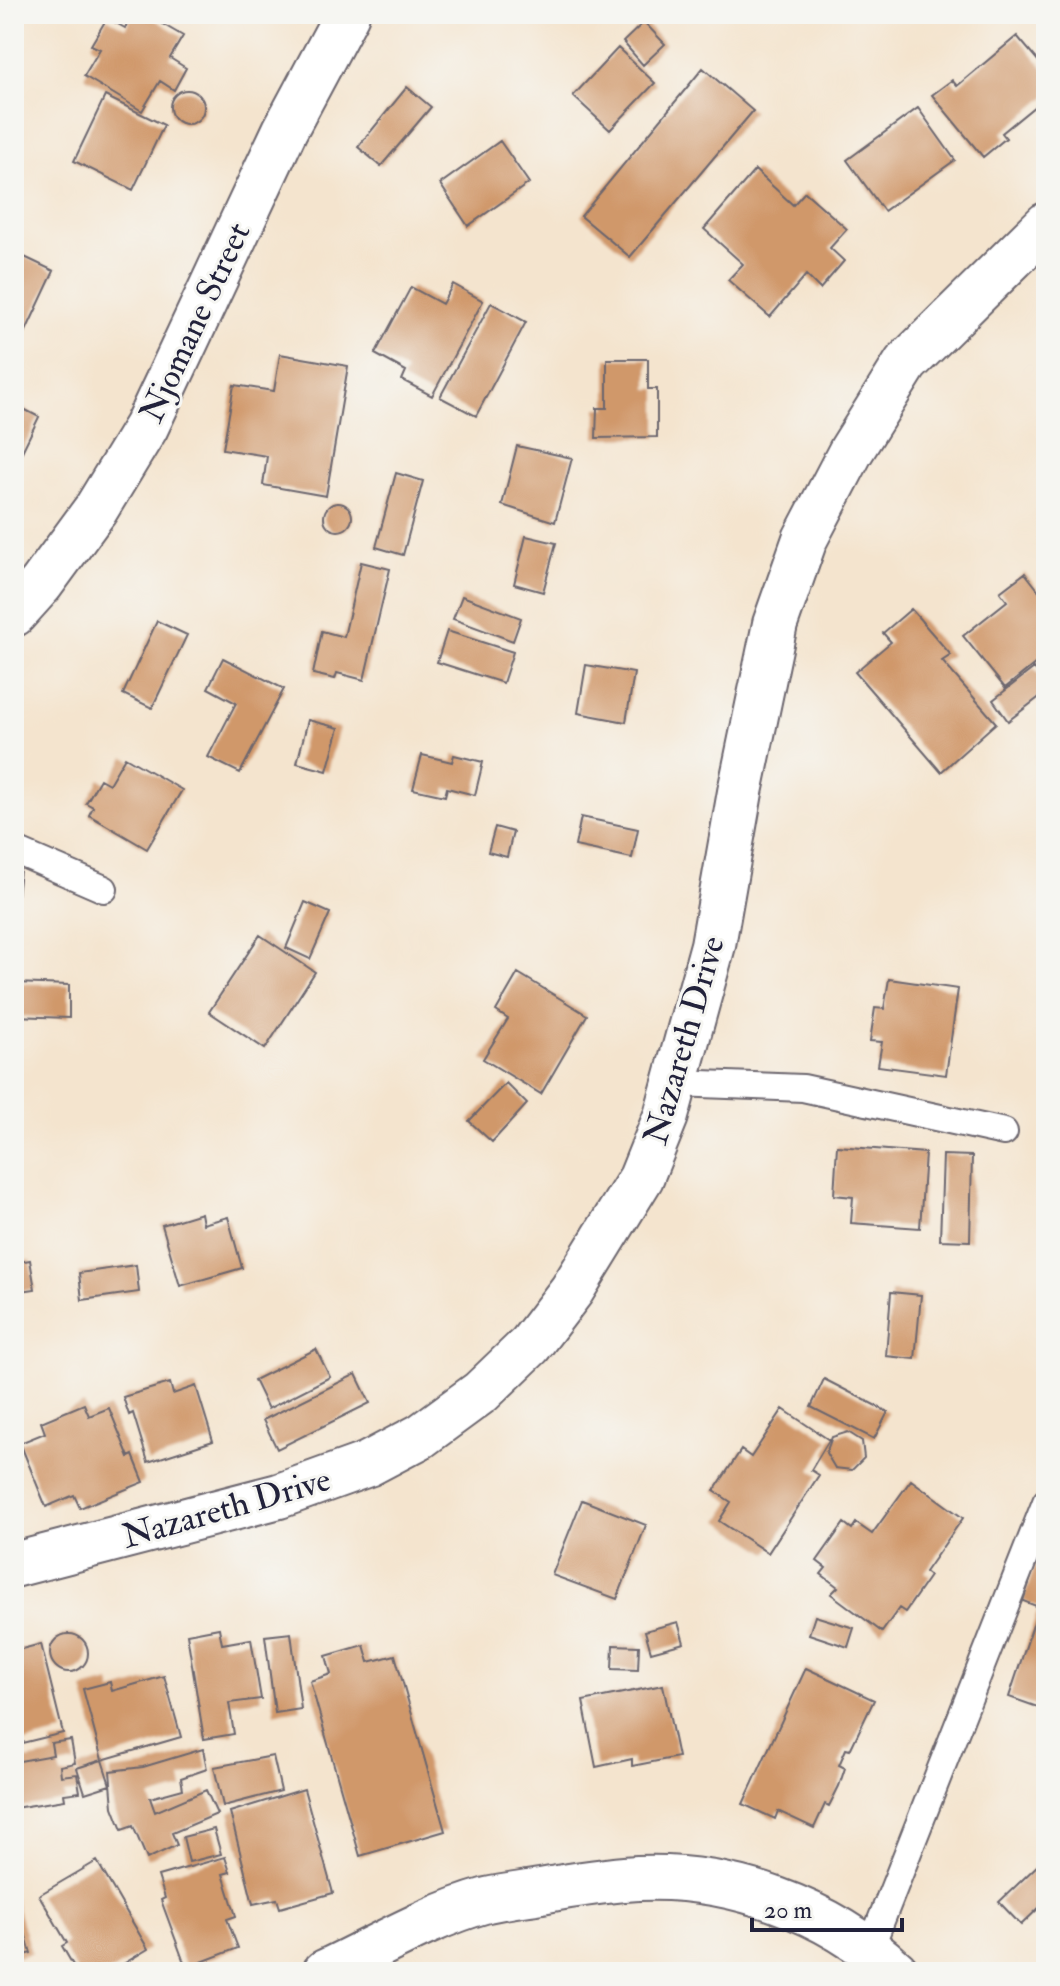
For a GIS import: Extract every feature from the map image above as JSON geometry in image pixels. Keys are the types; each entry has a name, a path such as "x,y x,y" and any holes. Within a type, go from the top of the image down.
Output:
{"street":[{"name":"Njomane Street","path":"14,614 41,584 96,509 146,427 285,130 347,14"},
{"name":"Nazareth Drive","path":"14,1565 279,1496 368,1464 421,1436 469,1401 530,1345 572,1290 641,1178 676,1083 713,945 740,792 775,624 805,539 851,451 906,363 1046,225"},
{"path":"325,1972 436,1919 488,1900 640,1878 714,1883 772,1898 836,1927 883,1962"}],"lane":[{"path":"14,850 104,889"},
{"path":"676,1083 803,1088 1004,1132"},
{"path":"883,1962 1046,1502"}],"building":[{"path":"134,14 145,14 183,36 170,58 186,68 174,90 160,81 142,111 84,76 100,49 91,45 107,18 125,28"},
{"path":"644,22 665,44 643,65 623,42"},
{"path":"1017,36 1046,70 1046,97 1002,133 1006,138 983,157 932,95 952,80 957,86"},
{"path":"618,48 655,83 610,130 573,96"},
{"path":"703,68 753,111 630,257 581,216"},
{"path":"407,87 431,107 381,166 358,147"},
{"path":"187,90 199,95 204,107 199,119 187,124 175,119 170,107 175,95"},
{"path":"105,96 164,125 133,190 74,161"},
{"path":"918,108 955,160 884,211 847,160"},
{"path":"500,141 529,183 468,226 440,184"},
{"path":"755,170 793,205 805,192 847,229 830,248 844,261 820,289 806,275 770,317 728,280 743,264 704,229"},
{"path":"14,252 54,271 25,333 14,327"},
{"path":"453,284 483,301 432,396 402,380 406,371 375,354 411,287 442,304"},
{"path":"491,303 526,322 476,416 440,397"},
{"path":"280,354 348,366 326,496 263,485 267,456 223,449 234,385 274,391"},
{"path":"607,359 648,359 648,389 657,389 657,437 596,438 597,408 607,408"},
{"path":"16,405 39,417 14,468 14,408"},
{"path":"517,446 572,458 555,522 502,505"},
{"path":"396,473 423,481 403,555 376,547"},
{"path":"338,503 348,507 352,517 348,527 338,531 328,527 324,517 328,507"},
{"path":"526,536 556,543 543,592 514,584"},
{"path":"361,562 390,569 364,680 337,673 335,679 313,674 322,631 344,637"},
{"path":"1025,573 1046,600 1046,655 1005,688 963,636 1007,601 1000,592"},
{"path":"462,596 521,618 513,641 453,619"},
{"path":"911,609 951,655 942,661 996,723 941,772 855,672 891,642 883,633"},
{"path":"157,621 187,635 152,708 123,694"},
{"path":"447,631 513,652 503,683 437,662"},
{"path":"223,658 284,689 240,773 208,757 236,703 208,688"},
{"path":"586,665 634,673 626,722 578,713"},
{"path":"1034,668 1046,683 1046,692 1008,721 993,700"},
{"path":"308,720 339,728 327,771 297,763"},
{"path":"422,755 452,762 454,755 483,762 475,795 447,788 445,796 413,789"},
{"path":"125,757 182,790 147,849 89,815 93,807 86,803 100,779 109,784"},
{"path":"581,817 638,829 632,858 575,846"},
{"path":"495,827 513,832 507,857 488,852"},
{"path":"14,860 21,861 16,905 14,905"},
{"path":"305,902 330,913 310,959 286,948"},
{"path":"260,935 315,972 265,1049 209,1012"},
{"path":"518,973 587,1015 541,1094 483,1059 508,1019 496,1011"},
{"path":"889,979 958,989 946,1075 878,1066 882,1042 870,1041 875,1008 884,1009"},
{"path":"14,983 69,985 69,1018 14,1016"},
{"path":"506,1083 527,1104 492,1142 469,1121"},
{"path":"837,1146 925,1153 920,1228 851,1223 853,1197 834,1195"},
{"path":"943,1155 972,1156 970,1241 940,1240"},
{"path":"201,1213 203,1224 228,1217 242,1268 180,1286 162,1225"},
{"path":"30,1260 35,1289 14,1292 14,1263"},
{"path":"136,1265 139,1292 82,1300 79,1273"},
{"path":"891,1292 921,1295 915,1359 886,1356"},
{"path":"316,1349 330,1377 268,1409 254,1380"},
{"path":"356,1374 370,1403 277,1449 263,1420"},
{"path":"824,1379 888,1412 874,1439 811,1407"},
{"path":"170,1383 173,1394 196,1386 213,1441 148,1462 133,1413 129,1415 123,1397"},
{"path":"84,1404 89,1416 109,1408 129,1457 133,1455 144,1482 80,1508 74,1495 46,1507 20,1443 45,1433 41,1422"},
{"path":"783,1409 829,1440 811,1470 819,1475 768,1553 719,1521 731,1502 714,1491 741,1450 751,1457"},
{"path":"848,1432 862,1441 864,1458 852,1470 835,1468 826,1453 832,1437"},
{"path":"911,1480 963,1518 925,1572 930,1576 905,1612 899,1608 882,1632 831,1594 838,1587 821,1574 826,1568 817,1561 844,1523 852,1529 856,1523 872,1534"},
{"path":"582,1500 646,1525 617,1599 552,1575"},
{"path":"1039,1554 1046,1557 1046,1710 1009,1697 1039,1607 1023,1601"},
{"path":"815,1616 854,1628 848,1647 809,1634"},
{"path":"678,1622 684,1643 651,1652 645,1631"},
{"path":"219,1628 222,1644 251,1639 261,1699 229,1703 234,1734 204,1739 187,1634"},
{"path":"291,1633 301,1709 275,1713 265,1636"},
{"path":"69,1634 82,1640 88,1653 82,1666 69,1672 56,1666 50,1653 56,1640"},
{"path":"41,1644 63,1733 14,1745 14,1651"},
{"path":"364,1645 369,1662 395,1655 445,1831 360,1856 310,1681 331,1674 326,1656"},
{"path":"613,1645 639,1646 638,1670 612,1669"},
{"path":"806,1668 874,1700 850,1750 846,1749 839,1765 845,1768 839,1786 829,1806 825,1804 814,1828 778,1811 775,1819 743,1804"},
{"path":"164,1676 181,1737 102,1760 83,1689 110,1682 112,1691"},
{"path":"663,1685 678,1757 632,1766 632,1759 596,1767 583,1701"},
{"path":"71,1740 75,1763 60,1766 61,1776 77,1774 80,1792 64,1794 65,1800 14,1808 14,1762 53,1755 51,1743"},
{"path":"203,1749 207,1769 181,1778 183,1789 150,1798 155,1812 206,1790 217,1814 172,1833 177,1845 147,1859 133,1826 122,1830 113,1807 110,1771 143,1767"},
{"path":"273,1756 281,1791 223,1806 214,1767"},
{"path":"102,1760 110,1785 85,1793 77,1768"},
{"path":"304,1789 333,1893 280,1908 277,1899 253,1904 230,1812"},
{"path":"214,1829 221,1854 189,1862 183,1837"},
{"path":"225,1857 230,1872 223,1874 236,1916 227,1919 238,1948 186,1968 161,1900 165,1898 158,1876"},
{"path":"97,1861 148,1949 110,1972 77,1972 62,1946 67,1943 39,1895"},
{"path":"1039,1864 1046,1871 1046,1901 1021,1925 999,1902"},
{"path":"14,1896 31,1953 14,1958"}]}
